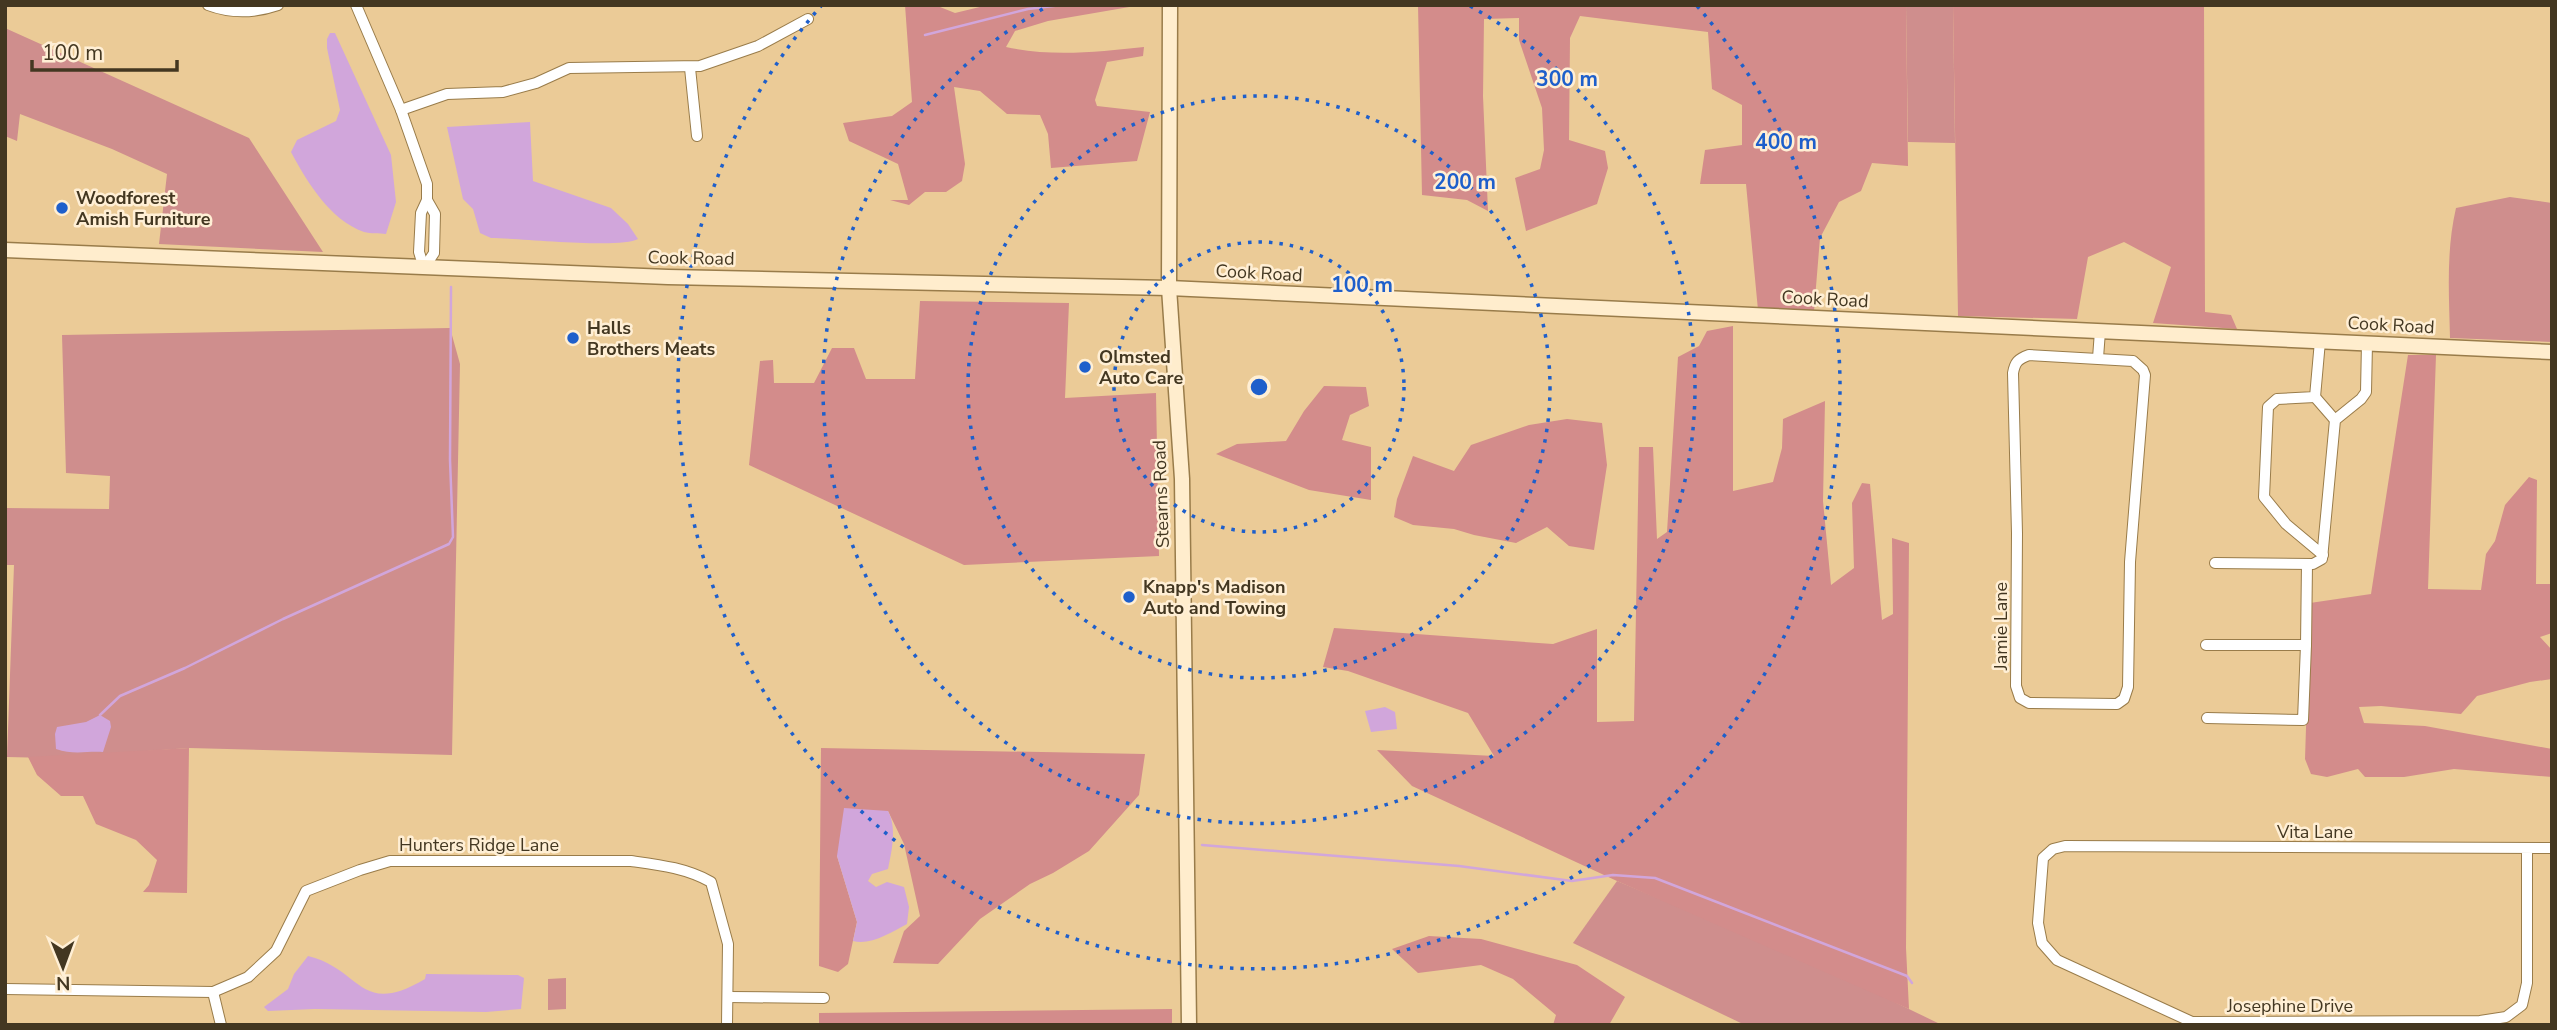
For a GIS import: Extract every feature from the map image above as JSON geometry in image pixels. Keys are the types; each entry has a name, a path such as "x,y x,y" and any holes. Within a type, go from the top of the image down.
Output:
{"street":[{"path":"208,5 233,12 261,10 278,5"},
{"path":"356,5 401,110 427,184 427,200 421,213 419,252 424,268"},
{"name":"Stearns Road","path":"1170,5 1169,288 1182,479 1189,1025"},
{"path":"401,110 447,94 503,92 536,83 569,68 690,68 758,46 808,19"},
{"path":"690,68 697,136"},
{"name":"Cook Road","path":"5,250 424,268 1169,288 2552,352"},
{"path":"2098,358 2100,331"},
{"path":"2320,341 2315,397 2335,420"},
{"path":"2214,563 2307,564 2318,562 2323,555 2335,420 2361,399 2365,392 2367,343"},
{"name":"Jamie Lane","path":"2029,355 2098,358 2133,361 2145,375 2130,562 2128,687 2124,699 2117,704 2029,703 2020,698 2016,686 2017,533 2013,373 2019,358 2029,355"},
{"path":"2315,397 2277,399 2268,407 2264,498 2286,524 2323,555"},
{"path":"2207,718 2303,720 2307,564"},
{"path":"2206,645 2306,645"},
{"name":"Josephine Drive","path":"2077,847 2053,849 2043,858 2038,923 2042,943 2057,960 2192,1022 2480,1021 2505,1017 2522,1005 2527,983 2527,848"},
{"name":"Vita Lane","path":"2077,847 2552,848"},
{"name":"Hunters Ridge Lane","path":"5,989 214,992 248,977 276,951 306,891 390,861 631,861 694,873 711,882 728,944 729,997"},
{"path":"214,992 221,1025"},
{"path":"727,1025 729,997 824,998"}],"shaded area":[{"path":"905,5 935,5 955,13 988,5 1141,5 1048,21 1015,31 1006,47 1057,53 1144,47 1143,56 1107,62 1095,100 1097,106 1150,112 1137,161 1051,168 1048,134 1040,115 1007,114 980,91 954,87 965,164 962,181 946,192 925,192 909,205 890,200 908,200 898,164 849,141 843,123 892,116 912,102"},
{"path":"1418,5 1906,5 1908,166 1872,163 1861,191 1839,202 1820,238 1814,311 1758,310 1746,184 1700,184 1705,150 1742,145 1742,105 1712,89 1708,32 1580,16 1570,38 1569,140 1605,151 1608,168 1597,204 1526,231 1515,178 1540,169 1544,150 1542,108 1519,40 1519,18 1484,19 1483,96 1488,211 1467,200 1422,195"},
{"path":"1906,5 1953,5 1955,143 1908,142"},
{"path":"1953,5 2204,5 2205,312 2231,315 2237,329 2153,323 2171,267 2124,242 2088,257 2077,319 1958,316"},
{"path":"5,28 249,138 323,252 159,244 167,174 112,149 20,114 17,141 5,136"},
{"path":"330,33 335,33 391,155 396,202 386,234 364,232 340,219 312,187 291,152 297,140 336,121 340,110 327,48"},
{"path":"530,122 533,181 611,208 628,224 638,239 612,243 568,242 491,238 480,233 473,209 463,199 447,127"},
{"path":"2510,197 2552,203 2552,342 2450,338 2449,256 2456,208"},
{"path":"920,301 1069,303 1065,398 1156,393 1159,556 964,565 749,465 760,361 773,360 774,383 814,383 832,348 854,348 866,379 915,379"},
{"path":"1733,326 1733,491 1773,482 1782,448 1783,419 1825,401 1823,501 1831,585 1854,568 1852,503 1862,483 1870,484 1882,620 1893,614 1892,538 1909,543 1906,948 1909,1009 1617,881 1412,786 1377,750 1494,756 1468,713 1348,671 1323,667 1334,628 1553,644 1597,629 1597,722 1634,721 1639,447 1653,447 1657,539 1667,532 1678,357 1699,346 1707,331"},
{"path":"450,328 460,364 452,755 189,748 50,758 7,757 14,565 5,565 5,508 109,509 110,476 66,473 62,335"},
{"path":"2408,355 2436,355 2428,589 2481,590 2486,554 2495,541 2505,505 2529,477 2537,480 2536,584 2552,584 2552,633 2540,637 2552,650 2552,679 2477,696 2461,714 2381,706 2359,707 2364,723 2425,726 2552,749 2552,777 2454,769 2404,777 2365,777 2358,769 2327,777 2311,774 2305,759 2310,603 2371,594"},
{"path":"1324,386 1366,387 1369,406 1350,415 1342,440 1371,447 1371,500 1309,490 1216,454 1237,444 1286,441 1304,411"},
{"path":"1567,419 1602,423 1607,465 1594,550 1569,546 1547,527 1516,543 1454,529 1413,525 1394,517 1397,499 1413,456 1454,471 1471,445 1529,425"},
{"path":"1385,707 1395,712 1397,729 1371,732 1365,711"},
{"path":"100,715 110,721 111,727 103,752 56,749 57,727 86,722"},
{"path":"189,748 187,893 143,892 149,885 157,860 136,840 96,824 83,796 61,796 37,775 28,757"},
{"path":"821,748 1145,754 1139,795 1089,851 1030,884 980,919 938,964 893,963 904,931 920,916 904,844 888,811 837,856 857,922 848,964 838,972 819,966"},
{"path":"844,808 888,811 893,832 888,869 872,874 868,881 876,887 887,882 904,887 909,907 907,924 866,942 853,941 857,922 837,856"},
{"path":"1617,881 1824,968 1942,1025 1745,1025 1573,943"},
{"path":"1429,936 1481,939 1577,965 1625,997 1609,1025 1553,1025 1556,1015 1513,979 1481,965 1418,973 1392,949"},
{"path":"308,956 326,962 362,987 386,994 403,990 425,979 426,974 518,975 524,978 521,1009 486,1012 315,1009 268,1011 264,1007 288,989 294,974"},
{"path":"566,978 566,1009 548,1010 548,979"},
{"path":"1172,1009 1172,1025 819,1025 819,1013"}],"waterway":[{"path":"925,35 1028,9 1062,5"},
{"path":"100,715 120,696 449,544 453,537 450,460 451,287"},
{"path":"1202,845 1459,866 1572,881 1613,875 1655,878 1907,976 1912,983"}],"place":[{"name":"Woodforest Amish Furniture","path":"62,208"},
{"name":"Halls Brothers Meats","path":"573,338"},
{"name":"Olmsted Auto Care","path":"1085,367"},
{"name":"Knapp's Madison Auto and Towing","path":"1129,597"}]}
